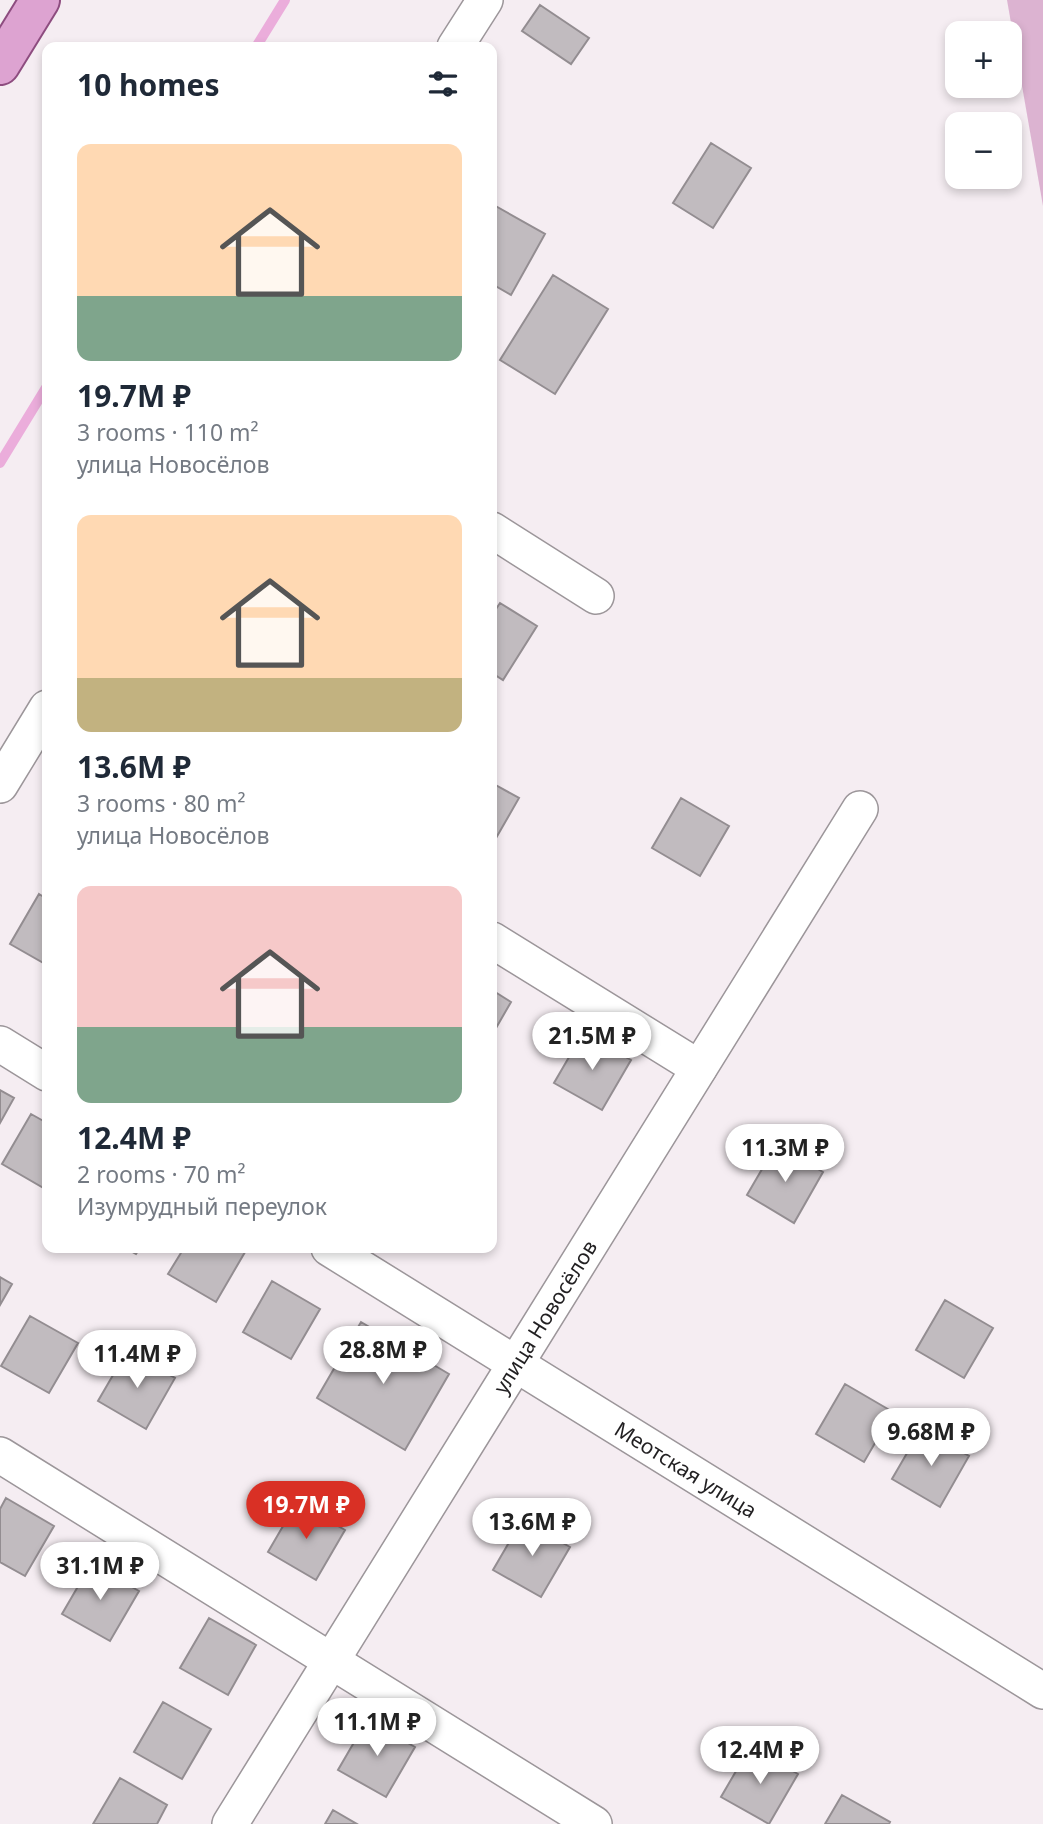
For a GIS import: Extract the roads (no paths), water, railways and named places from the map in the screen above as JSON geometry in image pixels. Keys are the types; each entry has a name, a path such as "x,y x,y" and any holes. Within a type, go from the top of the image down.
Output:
{"main road":[{"path":"0,65 40,0"}],"street":[{"path":"458,42 485,0"},
{"path":"497,533 596,596"},
{"path":"0,785 42,716"},
{"name":"улица Новосёлов","path":"230,1824 860,809"},
{"path":"497,943 699,1068"},
{"path":"0,1044 42,1070"},
{"name":"Меотская улица","path":"337,1253 1043,1690"},
{"path":"0,1455 594,1824"}],"waterway":[{"path":"259,42 285,0"},
{"path":"0,463 42,394"}]}
